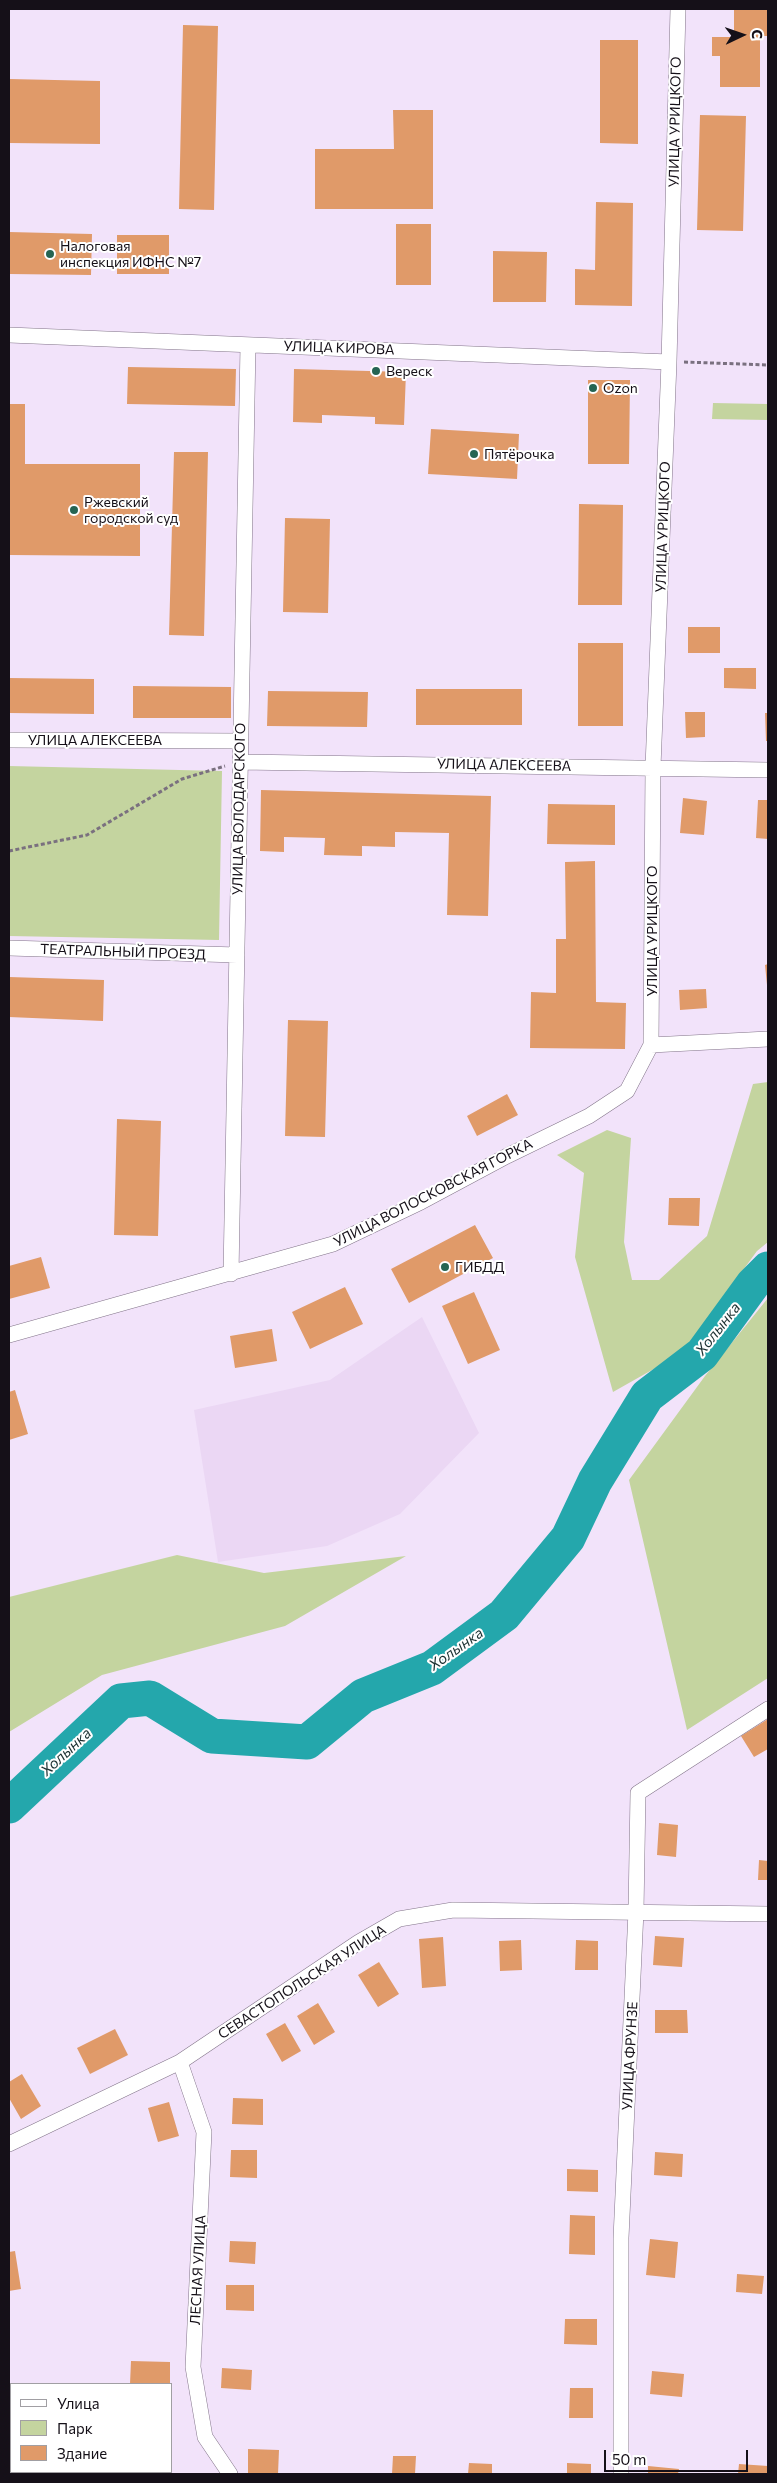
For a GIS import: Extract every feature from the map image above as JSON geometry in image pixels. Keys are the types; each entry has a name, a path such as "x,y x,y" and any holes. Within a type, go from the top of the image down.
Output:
{"street":[{"name":"УЛИЦА УРИЦКОГО","path":"651,1045 653,767 670,362 678,9"},
{"name":"УЛИЦА КИРОВА","path":"9,335 670,362"},
{"name":"УЛИЦА ВОЛОДАРСКОГО","path":"231,1274 248,345"},
{"name":"УЛИЦА АЛЕКСЕЕВА","path":"9,740 240,741"},
{"name":"УЛИЦА АЛЕКСЕЕВА","path":"240,762 768,770"},
{"name":"ТЕАТРАЛЬНЫЙ ПРОЕЗД","path":"9,948 237,955"},
{"path":"651,1045 768,1039"},
{"name":"УЛИЦА ВОЛОСКОВСКАЯ ГОРКА","path":"9,1335 333,1244 421,1202 507,1156 589,1116 627,1091 651,1045"},
{"name":"УЛИЦА ФРУНЗЕ","path":"621,2474 621,2238 636,1911 638,1793 768,1709"},
{"name":"СЕВАСТОПОЛЬСКАЯ УЛИЦА","path":"9,2144 180,2062 359,1942 399,1919 454,1910 768,1914"},
{"name":"ЛЕСНАЯ УЛИЦА","path":"180,2062 204,2132 194,2367 205,2437 230,2474"}],"path":[{"path":"670,362 768,365"},
{"path":"9,851 87,835 182,779 240,762"}],"shaded area":[{"path":"422,1317 479,1433 400,1514 327,1546 218,1562 194,1410 330,1380"}],"green space":[{"path":"713,403 768,404 768,420 712,419"},
{"path":"9,766 222,771 219,940 9,936"},
{"path":"768,1082 768,1242 757,1251 682,1353 613,1392 575,1257 584,1173 557,1155 607,1130 631,1138 624,1242 632,1280 659,1280 707,1236 753,1084"},
{"path":"768,1298 768,1678 687,1730 629,1480 705,1376"},
{"path":"177,1555 264,1573 406,1556 285,1626 102,1675 9,1732 9,1597"}],"building":[{"path":"734,9 768,9 768,36 760,36 760,87 720,87 720,56 712,56 712,37 734,37"},
{"path":"183,25 218,26 214,210 179,209"},
{"path":"600,40 638,40 638,144 600,143"},
{"path":"9,79 100,81 100,144 9,143"},
{"path":"393,110 433,110 433,209 315,209 315,149 394,149"},
{"path":"700,115 746,116 743,231 697,230"},
{"path":"596,202 633,203 632,306 575,305 575,269 595,270"},
{"path":"396,224 431,224 431,285 396,285"},
{"name":"Налоговая инспекция ИФНС №7","path":"9,232 92,234 91,275 9,274"},
{"path":"117,235 169,235 169,274 117,274"},
{"path":"493,251 547,252 546,302 493,302"},
{"path":"128,367 236,369 235,406 127,404"},
{"path":"294,369 406,372 404,425 375,424 375,417 322,415 322,423 293,422"},
{"path":"588,380 630,380 629,464 588,464"},
{"name":"Ржевский городской суд","path":"9,404 25,404 25,464 140,464 140,556 9,555"},
{"name":"Пятёрочка","path":"431,429 519,434 517,479 428,474"},
{"path":"174,452 208,452 204,636 169,635"},
{"path":"579,504 623,505 622,605 578,605"},
{"path":"285,518 330,519 328,613 283,612"},
{"path":"688,627 720,627 720,653 688,653"},
{"path":"578,643 623,643 623,726 578,726"},
{"path":"724,668 756,668 756,689 724,688"},
{"path":"9,678 94,679 94,714 9,713"},
{"path":"133,686 231,687 231,718 133,718"},
{"path":"416,689 522,689 522,725 416,725"},
{"path":"268,691 368,692 367,727 267,726"},
{"path":"685,712 705,712 705,737 686,738"},
{"path":"765,713 768,713 768,741 766,741"},
{"path":"261,790 491,796 488,916 447,915 449,833 395,832 395,847 362,846 362,856 324,855 325,838 284,837 284,852 260,851"},
{"path":"683,798 707,801 704,835 680,833"},
{"path":"758,800 768,800 768,839 756,838"},
{"path":"548,804 615,805 615,845 547,844"},
{"path":"595,861 596,1002 626,1003 625,1049 530,1048 531,992 556,993 556,939 566,939 565,862"},
{"path":"768,964 768,985 767,985 765,965"},
{"path":"9,977 104,980 103,1021 9,1017"},
{"path":"706,989 707,1008 680,1010 679,990"},
{"path":"288,1020 328,1021 325,1137 285,1136"},
{"path":"507,1094 518,1115 477,1136 467,1116"},
{"path":"117,1119 161,1121 158,1236 114,1235"},
{"path":"669,1198 700,1198 699,1226 668,1225"},
{"path":"475,1225 493,1258 409,1303 391,1269"},
{"path":"41,1257 50,1288 9,1299 9,1266"},
{"path":"345,1287 363,1324 310,1349 292,1312"},
{"path":"474,1292 500,1350 468,1364 442,1306"},
{"path":"272,1329 277,1361 235,1368 230,1336"},
{"path":"15,1390 28,1434 9,1440 9,1392"},
{"path":"768,1719 768,1749 754,1757 741,1736"},
{"path":"659,1823 678,1825 676,1857 657,1855"},
{"path":"759,1860 768,1861 768,1880 758,1880"},
{"path":"655,1936 684,1938 682,1967 653,1965"},
{"path":"443,1937 446,1986 422,1988 419,1939"},
{"path":"521,1940 522,1970 500,1971 499,1941"},
{"path":"576,1940 598,1941 598,1970 575,1970"},
{"path":"379,1962 399,1994 378,2007 358,1975"},
{"path":"318,2003 335,2032 314,2045 297,2016"},
{"path":"655,2010 687,2010 688,2033 655,2033"},
{"path":"285,2023 301,2051 282,2062 266,2034"},
{"path":"115,2029 128,2055 90,2074 77,2048"},
{"path":"22,2074 41,2106 21,2119 9,2098 9,2082"},
{"path":"233,2098 263,2099 263,2125 232,2124"},
{"path":"169,2102 179,2136 158,2142 148,2108"},
{"path":"231,2150 257,2150 257,2178 230,2177"},
{"path":"655,2152 683,2154 682,2177 654,2175"},
{"path":"567,2169 598,2170 598,2192 567,2191"},
{"path":"570,2215 595,2216 595,2255 569,2254"},
{"path":"650,2239 678,2242 675,2278 646,2275"},
{"path":"230,2241 256,2242 255,2264 229,2262"},
{"path":"15,2251 21,2289 9,2291 9,2252"},
{"path":"737,2274 764,2276 762,2294 736,2292"},
{"path":"226,2285 254,2285 254,2311 226,2310"},
{"path":"565,2319 597,2319 597,2345 564,2344"},
{"path":"131,2361 170,2362 170,2383 130,2383"},
{"path":"222,2368 252,2370 251,2390 221,2388"},
{"path":"652,2371 684,2374 682,2397 650,2394"},
{"path":"570,2388 593,2388 593,2418 569,2418"},
{"path":"248,2449 279,2450 278,2474 248,2473"},
{"path":"393,2456 416,2456 415,2474 392,2474"},
{"path":"469,2463 492,2464 492,2474 468,2474"},
{"path":"567,2463 591,2464 591,2474 567,2474"},
{"path":"739,2464 768,2466 768,2474 738,2474"},
{"path":"648,2466 679,2469 678,2474 648,2474"}],"waterway":[{"name":"Холынка","path":"9,1806 121,1701 150,1698 212,1736 307,1742 363,1696 432,1668 504,1615 568,1538 595,1481 647,1396 702,1354 753,1284 768,1269"}],"place":[{"name":"Налоговая инспекция ИФНС №7","path":"50,254"},
{"name":"Вереск","path":"376,371"},
{"name":"Ozon","path":"593,388"},
{"name":"Пятёрочка","path":"474,454"},
{"name":"Ржевский городской суд","path":"74,510"},
{"name":"ГИБДД","path":"445,1267"}]}
